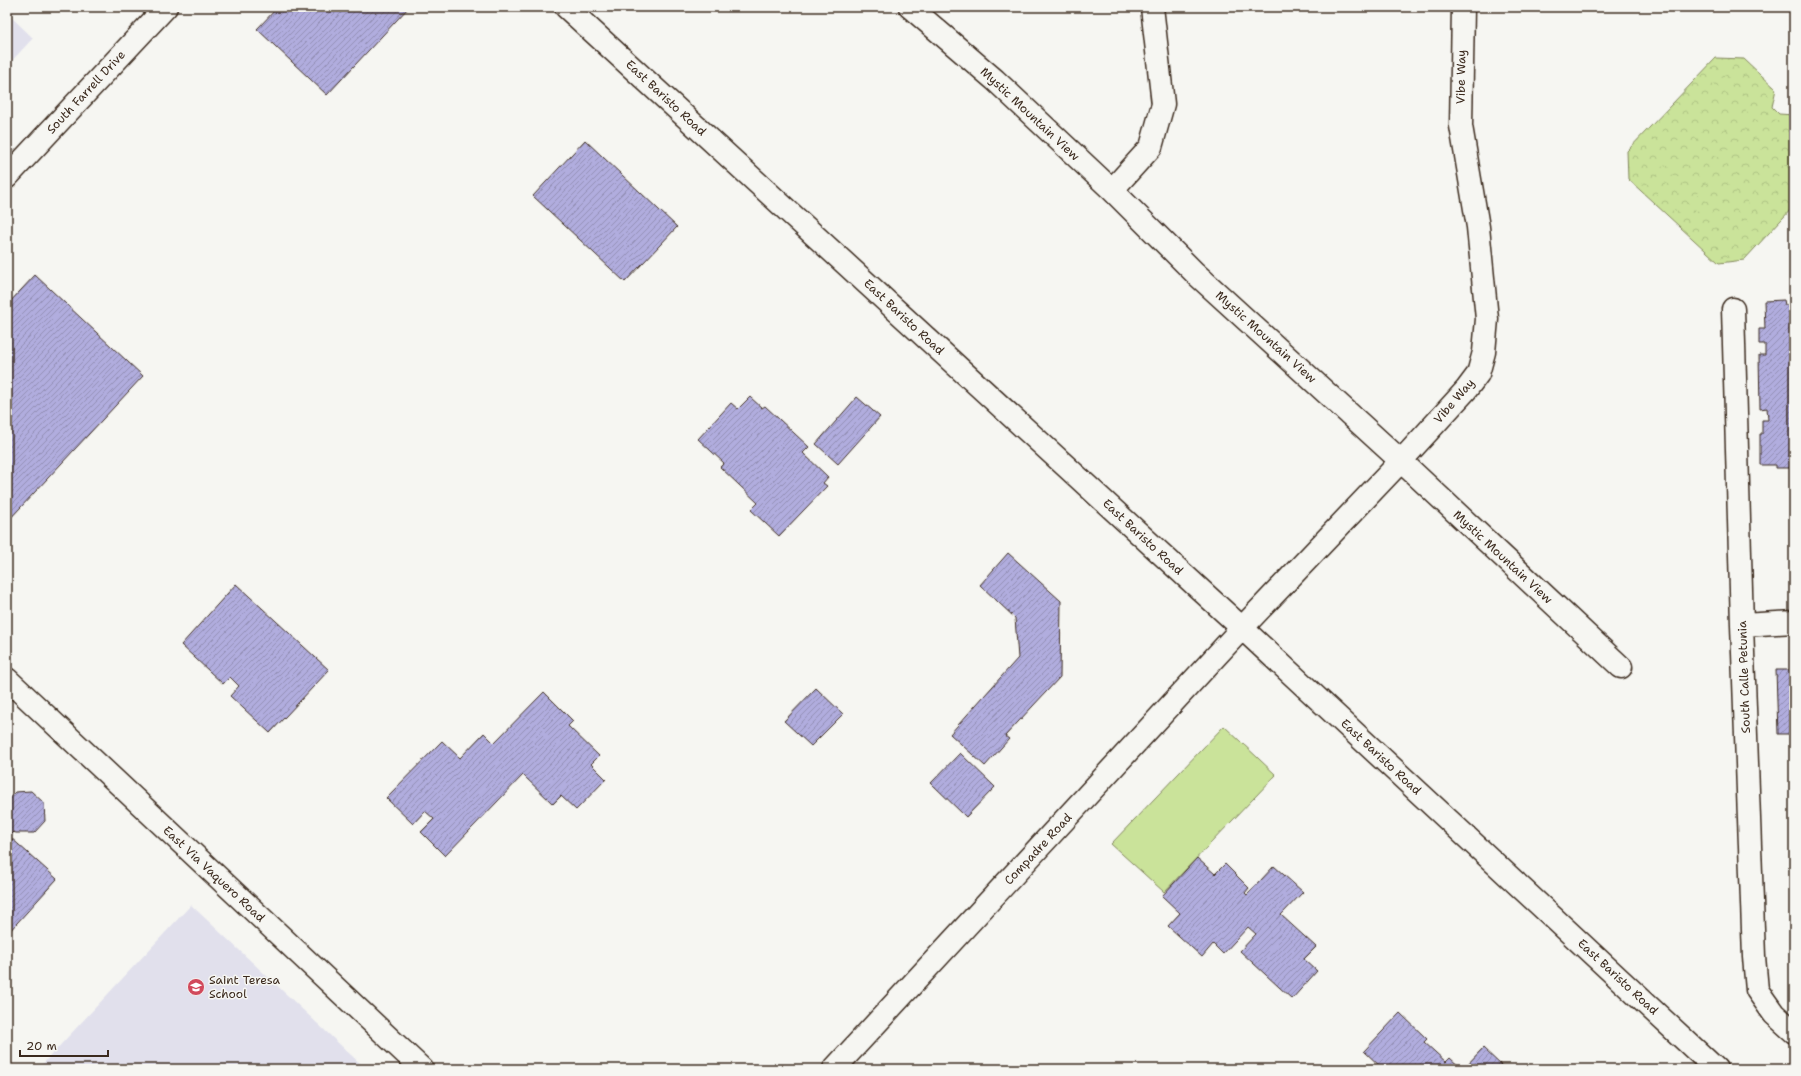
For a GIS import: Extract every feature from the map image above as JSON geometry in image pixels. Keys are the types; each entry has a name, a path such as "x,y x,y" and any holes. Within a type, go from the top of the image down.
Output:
{"street":[{"name":"South Farrell Drive","path":"7,177 166,7"},
{"name":"East Baristo Road","path":"566,7 1242,628 1716,1069"},
{"name":"Mystic Mountain View","path":"910,7 995,80 1112,190 1195,273 1401,460 1621,667"},
{"path":"1112,190 1151,147 1163,104 1152,7"},
{"name":"Vibe Way","path":"1242,628 1401,460 1466,390 1478,374 1484,352 1488,319 1478,227 1461,126 1463,7"},
{"name":"South Calle Petunia","path":"1734,308 1742,625 1754,957 1758,990 1774,1014 1794,1032"},
{"path":"1742,625 1794,622"},
{"name":"Compadre Road","path":"834,1069 1242,628"},
{"name":"East Via Vaquero Road","path":"7,679 422,1069"}],"shaded area":[{"path":"7,13 33,38 7,66"},
{"name":"Saint Teresa School","path":"191,905 366,1069 38,1069"}],"green space":[{"path":"1716,58 1744,59 1776,89 1772,107 1779,114 1794,115 1794,206 1744,260 1719,263 1628,179 1627,151"},
{"path":"1224,726 1276,775 1164,892 1111,844"}],"building":[{"path":"278,7 409,7 327,95 257,29"},
{"path":"585,140 677,227 625,282 533,196"},
{"path":"35,275 143,376 7,522 7,305"},
{"path":"1784,300 1785,305 1794,305 1794,468 1776,468 1776,465 1760,465 1760,434 1762,434 1762,420 1768,420 1767,408 1760,409 1759,355 1765,355 1765,344 1759,344 1759,329 1765,329 1764,301"},
{"path":"750,397 762,408 765,406 809,447 803,453 828,477 823,483 827,486 779,536 751,510 758,503 720,467 724,463 698,439 731,403 738,409"},
{"path":"857,397 880,417 838,464 816,444"},
{"path":"1008,553 1061,601 1060,677 1005,736 1009,739 985,766 950,734 1018,658 1015,618 980,585"},
{"path":"236,584 329,670 270,733 230,696 239,686 230,677 223,684 181,645"},
{"path":"1776,670 1794,670 1794,734 1778,734"},
{"path":"816,688 843,714 811,746 784,721"},
{"path":"544,692 573,721 568,726 599,756 591,764 606,779 576,810 561,796 553,804 523,775 445,856 421,832 434,819 425,811 413,824 386,798 442,741 460,758 484,733 494,743"},
{"path":"960,753 995,787 966,817 931,783"},
{"path":"1792,768 1794,768 1794,816"},
{"path":"31,791 44,803 45,821 34,833 13,832 9,836 57,879 7,934 7,801 15,792"},
{"path":"1197,858 1215,874 1225,864 1249,888 1245,893 1247,895 1274,866 1303,892 1281,915 1316,947 1304,959 1317,971 1292,999 1240,951 1256,934 1248,927 1223,954 1213,944 1202,957 1168,926 1180,913 1162,896"},
{"path":"1400,1013 1427,1039 1424,1042 1446,1062 1450,1058 1462,1069 1383,1069 1364,1051"},
{"path":"1483,1048 1502,1066 1500,1069 1463,1069"}],"place":[{"name":"Saint Teresa School","path":"196,987"}]}
